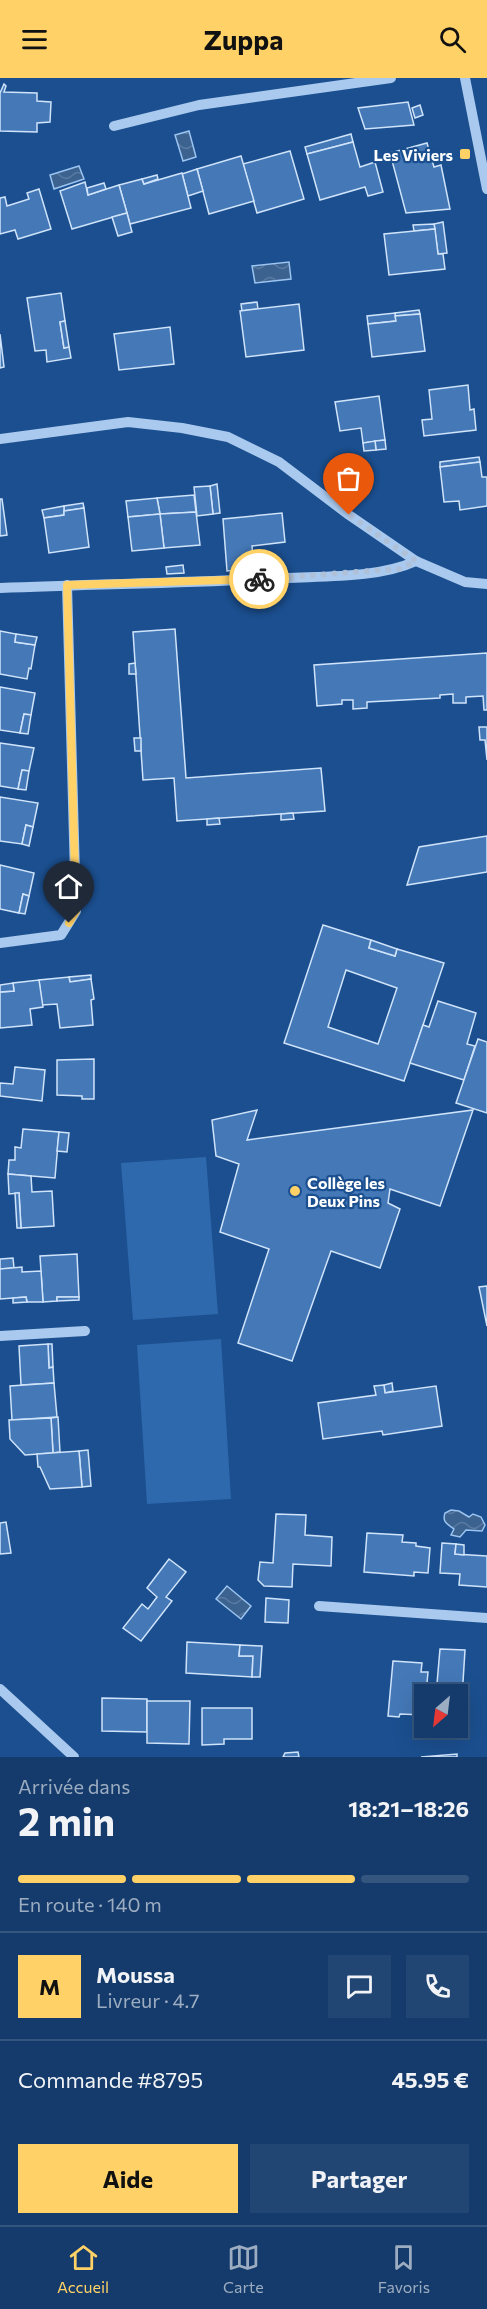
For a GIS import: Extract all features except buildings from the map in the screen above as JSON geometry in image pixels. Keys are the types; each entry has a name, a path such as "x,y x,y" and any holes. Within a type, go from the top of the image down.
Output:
{"street":[{"path":"114,126 199,105 391,78"},
{"path":"465,78 487,189"},
{"path":"0,439 128,422 182,428 228,437 279,462 349,515 416,561 465,582 487,584"},
{"path":"0,588 189,583 336,575 399,569 416,561"},
{"path":"0,943 61,935 76,911 67,585"},
{"path":"0,1336 85,1331"},
{"path":"319,1606 487,1618"},
{"path":"0,1689 74,1757"}],"shaded area":[{"path":"206,1157 218,1314 133,1320 121,1163"},
{"path":"221,1339 231,1499 147,1504 137,1345"}],"water":[{"path":"189,131 196,157 183,161 175,135"},
{"path":"79,166 84,179 54,189 50,175"},
{"path":"289,262 291,279 255,283 252,266"},
{"path":"451,1510 459,1511 469,1517 473,1514 481,1517 485,1525 482,1531 466,1530 460,1537 451,1535 454,1529 444,1519 445,1513"},
{"path":"227,1586 251,1606 241,1619 216,1599"}],"way so far":[{"path":"259,579 399,569 416,561 349,515"}],"place":[{"name":"Les Viviers","path":"465,154"},
{"name":"Collège les Deux Pins","path":"295,1191"}],"route":[{"path":"69,923 76,911 67,585 189,583 259,579"}]}
